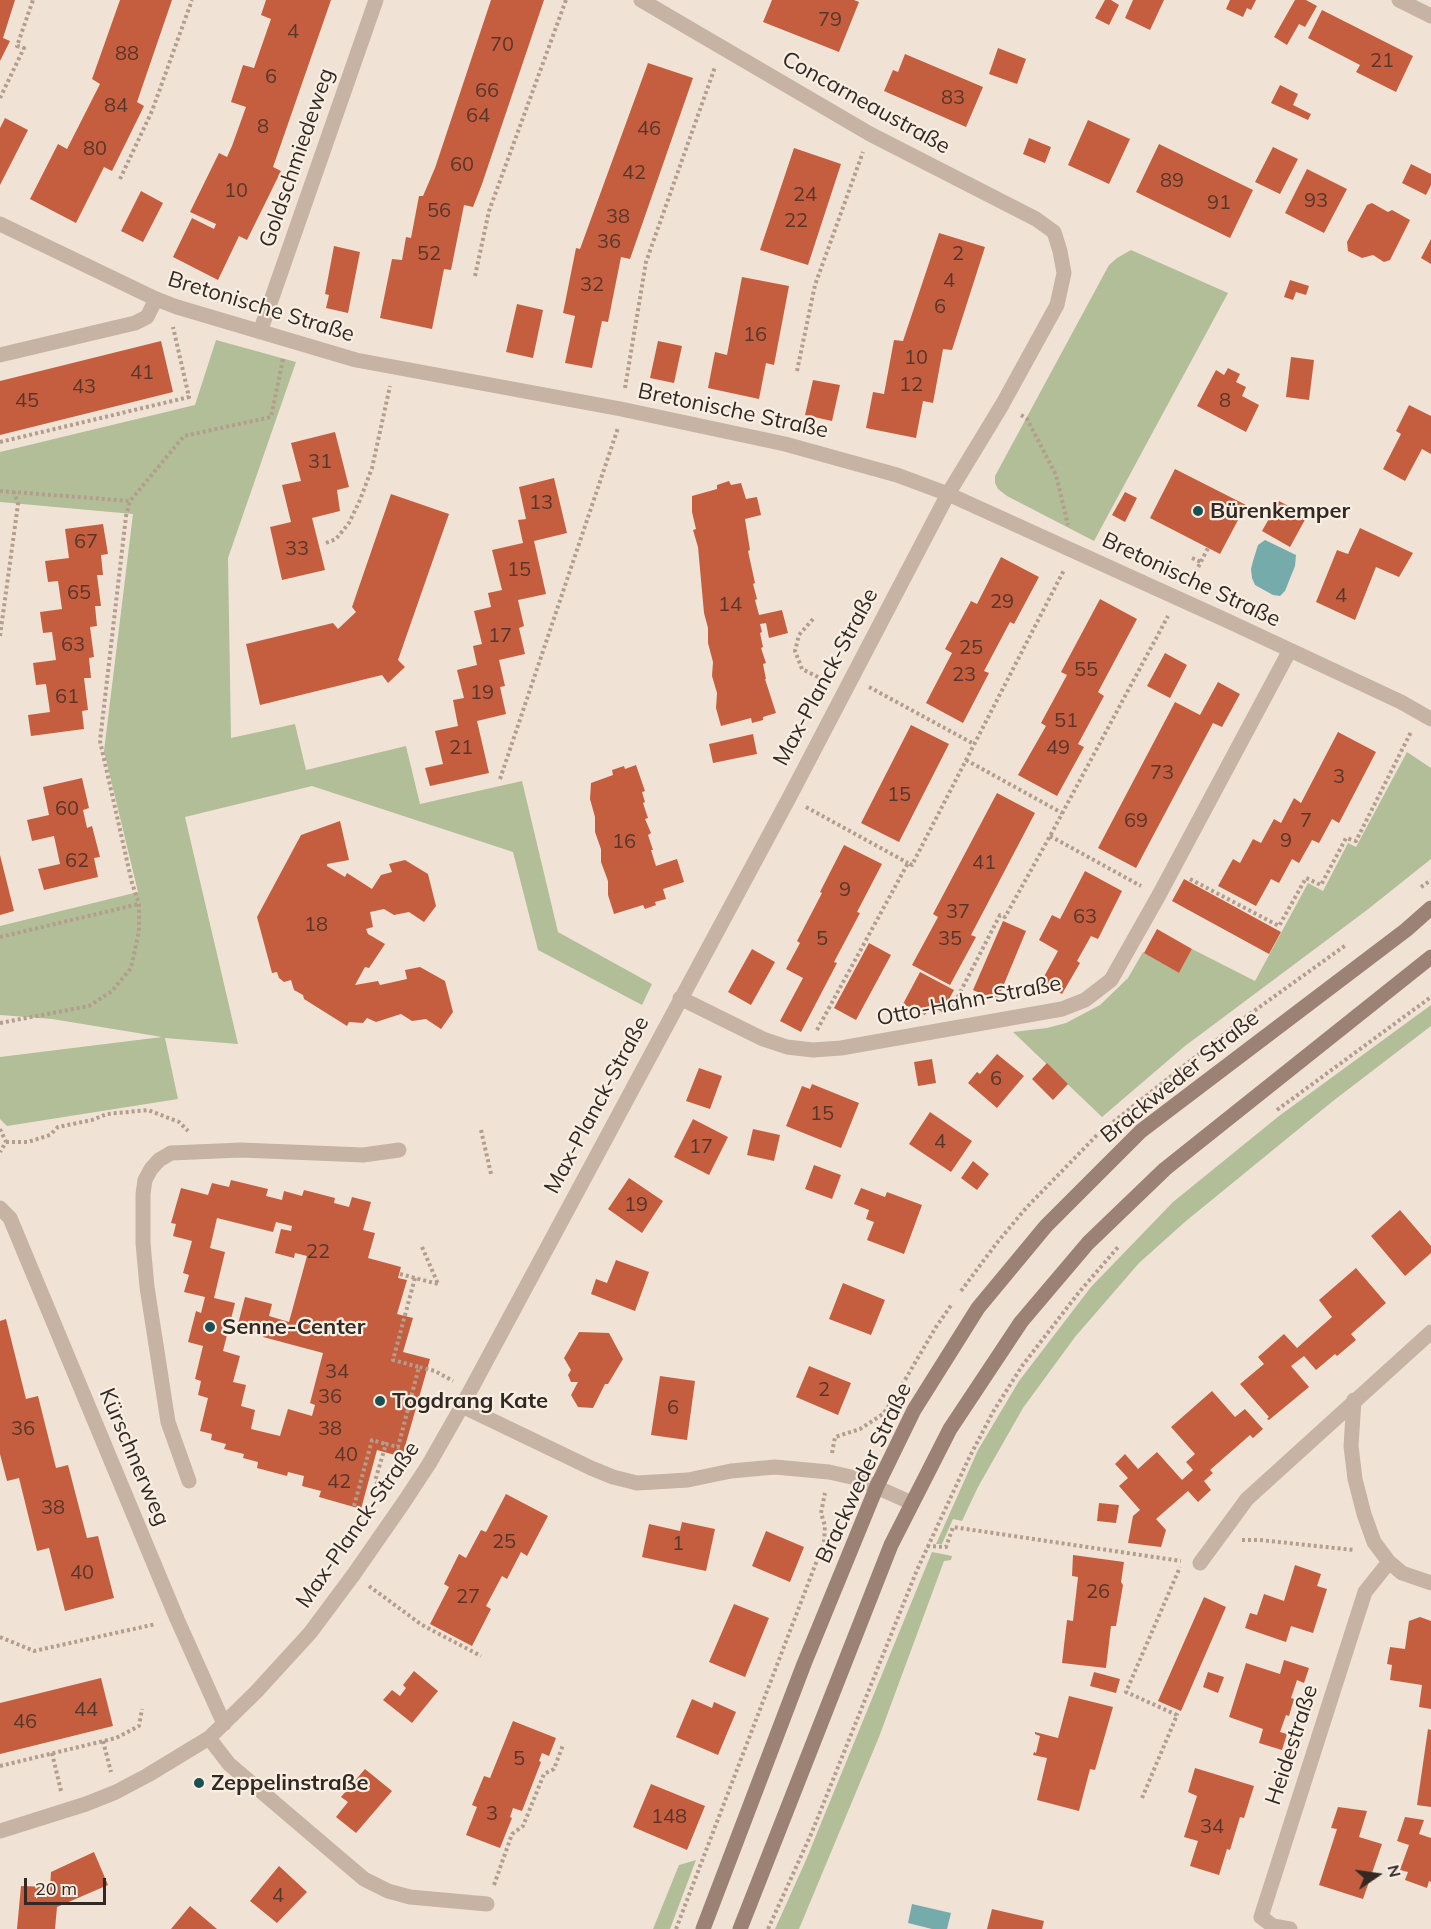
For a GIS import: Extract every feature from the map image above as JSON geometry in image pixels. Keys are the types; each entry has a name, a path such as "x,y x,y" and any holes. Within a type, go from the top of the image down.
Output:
{"main road":[{"name":"Brackweder Straße","path":"703,1929 804,1664 877,1486 914,1410 978,1308 1047,1226 1142,1131 1406,930 1431,908"},
{"path":"740,1929 891,1545 950,1430 1021,1322 1088,1243 1165,1169 1431,957"}],"street":[{"name":"Goldschmiedeweg","path":"260,332 376,0"},
{"name":"Concarneaustraße","path":"640,0 870,134 1036,219 1054,232 1060,250"},
{"path":"1399,0 1431,16"},
{"name":"Bretonische Straße","path":"0,224 156,299 356,360 621,409 785,444 887,472 948,494 1072,550 1426,716"},
{"name":"Max-Planck-Straße","path":"0,1831 66,1811 116,1792 148,1776 209,1738 310,1633 354,1574 429,1464 789,798 948,494 1002,405 1057,305 1064,273 1060,250"},
{"path":"0,355 135,323 147,316 156,299"},
{"name":"Otto-Hahn-Straße","path":"680,998 763,1039 787,1047 813,1050 841,1048 1062,1009 1085,1000 1111,980 1290,651"},
{"path":"189,1481 168,1422 147,1287 143,1243 145,1180 159,1160 171,1153 262,1151 363,1155 399,1150"},
{"name":"Kürschnerweg","path":"0,1208 10,1218 177,1619 224,1724"},
{"path":"1200,1563 1247,1499 1431,1332"},
{"path":"1354,1400 1351,1446 1355,1479 1374,1542 1389,1562 1402,1573 1431,1583"},
{"path":"462,1406 591,1468 637,1483 687,1480 753,1468 775,1467 829,1472 856,1478 912,1503"},
{"name":"Heidestraße","path":"1290,1929 1273,1926 1261,1917 1365,1592 1389,1562"},
{"path":"209,1738 229,1764 364,1879 388,1891 410,1897 487,1904"}],"path":[{"path":"0,98 24,48 17,46 33,0"},
{"path":"120,179 152,111 192,0"},
{"path":"475,276 489,210 566,0"},
{"path":"500,779 618,431 646,262 722,46"},
{"path":"797,371 815,285 870,134"},
{"path":"0,441 189,397 171,320 177,307"},
{"path":"0,1023 89,1006 112,991 131,968 139,931 139,904 132,883 100,741 126,516 130,501 184,436 271,417 287,340"},
{"path":"326,543 336,539 349,523 360,500 372,468 394,367"},
{"path":"789,798 912,865 1072,550 1067,516 1056,475 1027,419 1002,405"},
{"path":"0,491 130,501"},
{"path":"0,636 18,504 14,492"},
{"path":"950,1028 947,1018 1000,915 1005,917 1178,598 1188,587 1208,548"},
{"path":"1192,558 1201,562"},
{"path":"813,619 800,635 795,651 802,669 848,684 974,744"},
{"path":"1173,869 1279,926 1306,878 1321,885 1346,838 1356,841 1426,716"},
{"path":"966,760 1062,813"},
{"path":"1050,836 1159,895"},
{"path":"813,1050 812,1039 908,863"},
{"path":"0,937 139,904"},
{"path":"1272,1114 1431,997"},
{"path":"6,1142 28,1142 50,1135 58,1127 92,1120 107,1114 148,1110 179,1122 194,1137 202,1152"},
{"path":"0,1129 6,1142"},
{"path":"481,1130 491,1174"},
{"path":"0,1152 6,1142"},
{"path":"768,1929 812,1832 927,1546 976,1444 1022,1366 1080,1291 1126,1238"},
{"path":"400,1274 438,1284 422,1247"},
{"path":"415,1278 393,1360 435,1371 470,1389"},
{"path":"354,1506 372,1440 398,1447 419,1367"},
{"path":"378,1473 386,1444"},
{"path":"676,1929 824,1542 825,1526 821,1514"},
{"path":"927,1546 946,1547 953,1527 1200,1563"},
{"path":"1217,1541 1260,1540 1354,1550 1389,1562"},
{"path":"1142,1798 1177,1715 1126,1692 1182,1561"},
{"path":"354,1574 396,1608 422,1625 481,1656"},
{"path":"0,1637 34,1651 177,1619"},
{"path":"0,1766 116,1738 139,1726 142,1709"},
{"path":"103,1741 116,1792"},
{"path":"487,1904 512,1834 523,1826 544,1774 554,1769 563,1745"},
{"path":"52,1753 66,1811"}],"green space":[{"path":"1131,250 1228,293 1094,541 1007,496 998,489 995,476 1109,265"},
{"path":"216,340 296,362 228,558 231,738 295,724 306,770 406,746 420,804 522,781 558,932 652,984 642,1005 538,950 513,852 312,786 185,817 238,1044 165,1038 178,1099 7,1126 0,1119 0,1057 162,1037 52,1019 0,1015 0,926 138,892 104,751 133,514 0,502 0,452 195,405"},
{"path":"1407,752 1431,768 1431,859 1367,910 1185,1046 1102,1117 1013,1032 1066,1023 1100,1005 1128,978 1143,952 1179,973 1192,949 1255,981 1308,883 1323,891 1348,843 1356,847"},
{"path":"1431,1005 1431,1026 1333,1101 1186,1221 1139,1263 1075,1337 1023,1408 978,1487 962,1521 953,1519 942,1544 936,1544 978,1450 1019,1381 1091,1287 1173,1202 1279,1116"},
{"path":"932,1552 952,1556 951,1560 944,1561 879,1737 799,1929 775,1929 806,1860"},
{"path":"696,1860 670,1929 653,1929 679,1865"}],"water":[{"path":"1265,540 1296,555 1295,566 1285,591 1280,596 1273,595 1255,585 1252,578 1251,569 1258,545"},
{"path":"912,1904 951,1913 947,1929 932,1929 908,1923"}],"building":[{"path":"0,0 15,0 3,38 10,41 0,61"},
{"path":"120,0 172,0 137,102 144,106 112,171 104,167 76,223 30,199 58,144 67,149 100,84 92,79"},
{"path":"266,0 331,0 273,167 281,171 247,240 239,236 218,280 173,257 192,218 214,229 216,224 190,212 219,153 227,157 246,107 231,102 243,65 254,68 271,19 261,15"},
{"path":"491,0 544,0 482,184 473,207 464,205 451,270 444,269 432,329 380,318 392,259 402,260 406,237 411,238 419,196 423,196 435,168"},
{"path":"772,0 854,0 859,2 839,52 763,22"},
{"path":"1105,0 1111,0 1119,5 1109,25 1095,18"},
{"path":"1133,0 1164,0 1150,30 1125,18"},
{"path":"1230,0 1256,0 1251,10 1247,8 1243,17 1226,9"},
{"path":"1295,0 1306,0 1317,6 1305,27 1299,24 1287,45 1274,37"},
{"path":"1322,10 1413,56 1396,92 1356,72 1360,65 1308,38"},
{"path":"998,48 1026,59 1017,84 989,74"},
{"path":"905,54 983,87 966,127 884,91 893,70 898,72"},
{"path":"648,63 693,78 630,259 621,257 608,322 602,321 592,368 565,363 575,316 563,313 576,248 580,249"},
{"path":"1280,85 1298,94 1293,105 1311,114 1308,120 1271,103"},
{"path":"5,118 28,130 0,185 0,128"},
{"path":"1088,120 1130,139 1109,184 1068,165"},
{"path":"1029,138 1051,147 1045,163 1023,154"},
{"path":"1159,144 1253,190 1230,238 1136,192"},
{"path":"1273,147 1298,159 1280,194 1255,182"},
{"path":"794,148 841,164 808,265 760,250"},
{"path":"1411,164 1431,174 1431,185 1426,195 1402,183"},
{"path":"1307,169 1347,189 1324,233 1285,213"},
{"path":"141,191 163,203 143,242 121,231"},
{"path":"1372,203 1410,220 1390,260 1384,262 1373,255 1362,258 1348,251 1347,242 1367,205"},
{"path":"939,233 985,247 952,350 943,349 933,403 923,401 916,438 866,428 873,392 884,394 894,340 903,341"},
{"path":"1431,239 1431,264 1421,258"},
{"path":"334,246 360,252 348,313 326,308 329,295 325,294"},
{"path":"742,277 789,286 774,365 766,363 759,399 708,388 715,352 727,355"},
{"path":"1290,280 1309,286 1306,295 1296,292 1293,300 1284,297"},
{"path":"517,304 543,310 533,358 506,352"},
{"path":"161,341 173,392 0,435 0,381"},
{"path":"658,341 682,346 674,383 650,378"},
{"path":"1291,357 1314,360 1309,400 1286,397"},
{"path":"1228,368 1240,374 1236,382 1246,387 1242,396 1259,405 1246,432 1197,406 1216,370 1224,375"},
{"path":"813,380 840,385 832,421 805,415"},
{"path":"1409,405 1431,416 1431,454 1422,449 1405,481 1383,469 1401,434 1396,431"},
{"path":"335,432 349,487 337,490 340,511 312,518 325,570 282,580 270,527 291,522 282,485 301,481 291,443"},
{"name":"Bürenkemper","path":"1175,469 1246,505 1220,554 1150,518"},
{"path":"554,478 567,533 534,541 546,594 518,600 524,626 519,628 525,654 499,660 505,686 500,687 506,714 477,721 489,773 430,786 425,768 443,764 435,731 458,726 453,700 464,698 457,670 477,665 473,646 482,644 474,611 491,607 488,593 502,590 492,550 523,543 518,520 526,519 519,487"},
{"path":"729,481 731,485 741,483 746,499 757,497 761,515 745,519 759,615 782,610 788,633 769,638 766,623 760,624 763,647 761,648 766,663 763,664 765,679 776,713 752,723 751,718 721,726 716,708 717,693 712,676 713,662 704,613 698,547 693,530 696,529 692,512 692,496 717,489 717,485"},
{"path":"1125,492 1137,498 1125,522 1112,515"},
{"path":"391,494 449,514 398,660 405,667 388,683 382,675 260,705 246,644 333,623 338,629 356,612 352,607"},
{"path":"1279,501 1307,516 1290,547 1262,531"},
{"path":"103,524 108,554 101,555 103,575 97,575 101,606 95,606 97,626 90,627 94,657 89,658 91,678 84,678 88,710 82,711 84,729 31,736 28,715 50,712 46,684 36,685 33,663 56,660 52,632 43,633 40,612 62,609 58,581 48,582 45,561 69,558 65,529"},
{"path":"1360,528 1413,553 1399,577 1376,567 1355,620 1316,602 1337,550 1348,554"},
{"path":"1001,557 1039,577 1014,624 1010,622 984,671 989,673 963,723 926,703 952,653 945,649 971,601 977,604"},
{"path":"1100,599 1137,619 1098,692 1104,696 1078,744 1084,747 1057,796 1018,775 1046,726 1041,723 1067,675 1061,672"},
{"path":"1165,653 1187,665 1170,698 1147,686"},
{"path":"1218,682 1240,694 1222,727 1213,723 1136,868 1098,848 1175,702 1200,715"},
{"path":"911,725 949,744 899,842 861,823"},
{"path":"1338,732 1376,752 1339,823 1332,819 1319,843 1312,840 1299,863 1292,859 1279,883 1271,879 1256,906 1218,886 1233,859 1240,863 1253,839 1261,843 1274,819 1281,823 1294,798 1301,803"},
{"path":"753,734 757,754 713,763 709,744"},
{"path":"636,765 645,791 642,792 645,802 643,803 648,818 645,819 651,833 648,835 656,866 677,859 684,882 663,889 666,899 655,902 656,905 645,909 643,905 614,914 608,895 608,881 601,862 601,849 595,832 595,817 590,799 591,783 613,775 612,770"},
{"path":"82,778 89,808 83,810 87,828 92,826 100,857 94,858 98,877 44,890 38,869 60,864 54,836 32,841 27,820 49,815 43,787"},
{"path":"997,793 1035,813 971,935 976,937 950,985 912,965 938,917 933,914"},
{"path":"340,821 349,860 327,864 327,866 345,877 347,873 372,889 381,875 392,872 389,864 405,860 428,874 436,906 424,922 409,912 394,915 384,909 370,912 373,927 366,929 368,934 385,944 369,968 365,967 355,985 378,981 380,985 407,979 405,970 420,967 445,981 453,1012 441,1029 426,1019 412,1021 401,1014 376,1022 367,1018 363,1023 349,1022 347,1026 304,999 303,995 294,990 291,980 284,982 279,978 277,972 272,973 257,917 301,835"},
{"path":"844,845 882,864 834,962 837,963 801,1032 780,1021 803,978 786,969 800,943 797,941"},
{"path":"0,855 14,911 0,915"},
{"path":"1085,871 1122,891 1098,939 1091,936 1077,961 1080,963 1062,994 1041,982 1058,951 1039,940 1052,915 1060,919"},
{"path":"1184,879 1281,932 1269,954 1172,901"},
{"path":"1003,921 1026,931 997,1001 973,990"},
{"path":"1157,929 1192,949 1179,973 1144,953"},
{"path":"869,943 891,955 856,1020 834,1008"},
{"path":"752,949 775,962 751,1005 728,992"},
{"path":"920,972 954,990 942,1012 930,1005 925,1015 903,1004"},
{"path":"997,1054 1024,1076 997,1108 968,1083 977,1072 980,1074"},
{"path":"932,1059 936,1083 918,1086 914,1062"},
{"path":"1047,1063 1068,1084 1053,1100 1032,1079"},
{"path":"699,1068 722,1076 710,1109 686,1101"},
{"path":"812,1084 859,1103 841,1148 786,1126 802,1086 810,1089"},
{"path":"930,1112 972,1141 951,1172 909,1144"},
{"path":"693,1119 728,1137 709,1175 674,1157"},
{"path":"753,1129 780,1135 774,1161 747,1155"},
{"path":"973,1161 989,1174 977,1190 961,1178"},
{"path":"814,1165 841,1175 832,1199 805,1189"},
{"path":"629,1178 663,1201 642,1233 608,1209"},
{"path":"231,1180 268,1189 266,1196 282,1200 284,1191 302,1196 304,1190 335,1198 334,1203 349,1207 352,1197 371,1202 363,1230 375,1233 368,1258 401,1267 398,1278 407,1280 397,1314 413,1318 403,1352 430,1359 402,1457 377,1450 361,1509 319,1497 321,1491 302,1486 304,1476 288,1472 287,1476 257,1468 258,1462 243,1458 244,1454 224,1449 226,1444 211,1440 212,1434 200,1431 208,1398 198,1395 201,1381 195,1379 203,1346 188,1342 196,1311 201,1313 205,1297 184,1292 189,1275 183,1273 192,1241 173,1236 176,1224 171,1223 181,1188 208,1195 212,1183 229,1187","holes":["217,1218 273,1232 276,1222 292,1226 291,1231 281,1229 275,1253 294,1258 295,1253 307,1256 289,1322 269,1316 272,1304 245,1297 237,1328 323,1353 310,1403 315,1405 312,1416 288,1409 280,1436 251,1429 255,1410 241,1406 246,1385 233,1382 240,1356 223,1351 235,1303 214,1298 225,1252 210,1248"]},
{"path":"861,1188 885,1197 887,1192 922,1205 904,1254 867,1240 874,1222 866,1219 869,1210 854,1204"},
{"path":"1400,1210 1431,1246 1431,1253 1405,1276 1371,1236"},
{"path":"616,1260 649,1272 635,1311 591,1294 596,1279 607,1283"},
{"path":"1356,1268 1386,1303 1351,1334 1356,1340 1316,1370 1304,1356 1291,1366 1309,1387 1269,1420 1267,1419 1269,1417 1240,1384 1264,1364 1258,1357 1284,1334 1297,1348 1332,1317 1319,1300"},
{"path":"843,1283 885,1300 871,1335 829,1319"},
{"path":"6,1319 26,1399 38,1396 56,1468 68,1465 87,1538 98,1536 114,1598 65,1611 49,1548 37,1551 19,1478 7,1481 0,1454 0,1321"},
{"path":"579,1332 609,1333 623,1359 608,1384 605,1384 593,1408 578,1407 571,1395 578,1382 571,1382 568,1375 571,1370 564,1358"},
{"path":"809,1366 851,1383 838,1415 796,1397"},
{"path":"660,1376 695,1381 687,1440 651,1435"},
{"path":"1212,1391 1235,1417 1245,1409 1263,1429 1253,1438 1250,1435 1210,1470 1213,1473 1204,1481 1211,1490 1198,1502 1188,1491 1156,1519 1166,1530 1161,1547 1128,1543 1133,1516 1140,1510 1119,1486 1128,1478 1115,1464 1125,1454 1138,1469 1157,1452 1182,1480 1193,1470 1186,1462 1195,1454 1171,1427"},
{"path":"506,1494 548,1516 527,1556 521,1552 507,1579 502,1576 486,1606 491,1609 472,1646 430,1624 449,1587 444,1584 459,1554 466,1558 481,1530 486,1532"},
{"path":"1099,1503 1119,1505 1116,1523 1097,1521"},
{"path":"682,1522 715,1529 706,1571 642,1557 649,1524 680,1531"},
{"path":"766,1531 804,1547 790,1582 752,1566"},
{"path":"1073,1555 1124,1562 1121,1582 1123,1585 1116,1626 1111,1626 1106,1668 1062,1663 1067,1620 1073,1621 1078,1577 1072,1576"},
{"path":"1295,1565 1321,1574 1317,1586 1327,1589 1313,1633 1291,1626 1286,1642 1245,1628 1250,1613 1257,1615 1264,1594 1284,1601"},
{"path":"1204,1597 1226,1607 1181,1711 1158,1701"},
{"path":"734,1604 769,1618 745,1677 709,1662"},
{"path":"1420,1617 1431,1621 1431,1709 1419,1707 1422,1685 1390,1680 1392,1665 1387,1664 1390,1647 1405,1649 1409,1621"},
{"path":"1284,1660 1309,1668 1304,1683 1297,1680 1291,1698 1294,1699 1289,1716 1286,1715 1280,1732 1287,1734 1282,1750 1259,1743 1263,1729 1229,1717 1246,1663 1280,1674"},
{"path":"414,1671 438,1691 412,1723 383,1700 392,1690 400,1696 406,1688 403,1685"},
{"path":"1094,1672 1120,1679 1116,1693 1090,1686"},
{"path":"1208,1672 1224,1677 1218,1693 1203,1687"},
{"path":"101,1678 113,1726 0,1754 0,1703"},
{"path":"1069,1696 1113,1707 1095,1770 1090,1769 1079,1811 1037,1800 1047,1758 1033,1755 1034,1752 1036,1753 1040,1736 1035,1732 1058,1738"},
{"path":"692,1699 712,1708 714,1702 736,1712 718,1755 676,1737"},
{"path":"513,1721 556,1738 549,1756 542,1753 539,1761 541,1762 522,1811 513,1808 510,1817 512,1818 500,1848 466,1835 477,1807 472,1805 484,1776 490,1778"},
{"path":"1428,1729 1431,1730 1431,1807 1417,1805"},
{"path":"1195,1768 1254,1786 1244,1818 1240,1817 1230,1850 1227,1849 1219,1875 1190,1866 1198,1841 1184,1837 1197,1796 1188,1792"},
{"path":"365,1769 392,1791 356,1833 336,1817 348,1802 341,1797"},
{"path":"651,1784 705,1806 687,1850 633,1827"},
{"path":"1338,1807 1367,1811 1359,1837 1382,1844 1363,1899 1319,1885 1337,1829 1331,1828"},
{"path":"1405,1817 1424,1820 1419,1834 1431,1838 1431,1882 1429,1881 1427,1888 1405,1880 1408,1872 1400,1870 1409,1845 1397,1841"},
{"path":"94,1852 108,1885 57,1907 55,1929 17,1929 21,1886 50,1887 51,1872"},
{"path":"279,1866 307,1892 277,1923 250,1901"},
{"path":"190,1906 217,1929 171,1929"},
{"path":"992,1909 1044,1921 1042,1929 987,1929"}],"place":[{"name":"Bürenkemper","path":"1198,511"},
{"name":"Senne-Center","path":"210,1327"},
{"name":"Togdrang Kate","path":"380,1401"},
{"name":"Zeppelinstraße","path":"199,1783"}]}
